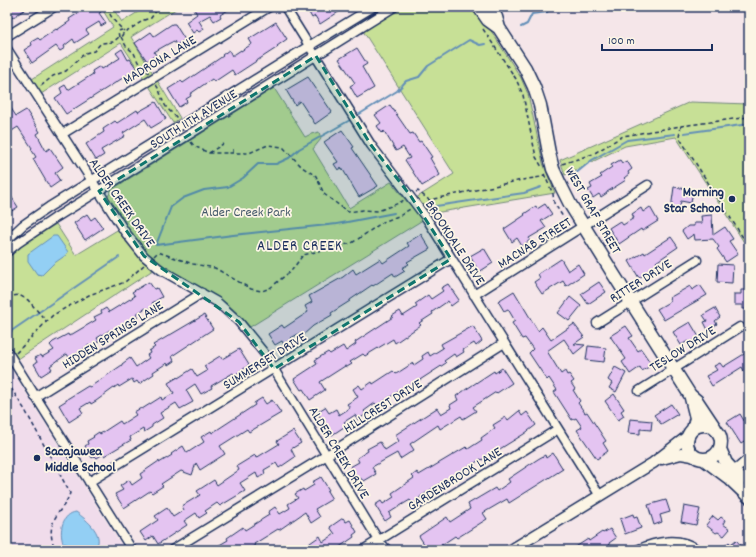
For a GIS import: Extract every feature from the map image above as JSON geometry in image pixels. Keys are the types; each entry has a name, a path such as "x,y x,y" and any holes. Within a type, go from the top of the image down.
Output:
{"main road":[{"name":"WEST GRAF STREET","path":"479,7 488,20 499,28"},
{"name":"WEST GRAF STREET","path":"490,7 496,17 499,28 525,68 534,87 540,106 549,172 690,394 697,401 715,428"},
{"name":"WEST GRAF STREET","path":"690,394 696,418 690,432"},
{"path":"701,425 715,428 722,440 720,450 714,457 705,460 701,460 693,456 688,449 687,440 690,432 701,425"},
{"path":"720,450 723,459 749,490"},
{"path":"705,460 729,478 749,497"}],"street":[{"path":"7,36 54,7"},
{"name":"MADRONA LANE","path":"62,134 269,7"},
{"name":"BROOKDALE DRIVE","path":"285,7 371,145 406,198 427,220 600,496"},
{"name":"SOUTH 11TH AVENUE","path":"7,240 35,216 373,7"},
{"name":"SOUTH 11TH AVENUE","path":"7,252 50,222 394,7"},
{"name":"ALDER CREEK DRIVE","path":"7,49 125,232 144,256 161,270 217,302 239,322 264,353 379,540 387,550"},
{"name":"MACNAB STREET","path":"474,295 648,185"},
{"name":"SUMMERSET DRIVE","path":"89,482 451,259"},
{"name":"RITTER DRIVE","path":"597,323 698,260"},
{"name":"HIDDEN SPRINGS LANE","path":"35,397 202,293"},
{"name":"TESLOW DRIVE","path":"639,391 740,328"},
{"name":"HILLCREST DRIVE","path":"172,550 327,455 504,343"},
{"path":"9,354 132,550"},
{"name":"GARDENBROOK LANE","path":"364,550 558,429"},
{"path":"511,550 653,463 690,432"},
{"path":"653,463 675,455 681,454 693,456"},
{"path":"733,472 749,458"},
{"name":"ALDER CREEK DRIVE","path":"379,540 382,550"},
{"path":"637,550 659,542 678,542 687,544 698,550"}],"path":[{"path":"108,7 109,13 113,20 123,31"},
{"path":"118,36 118,31 132,28 144,20 151,18 156,12 165,7"},
{"path":"482,26 516,78 523,95 536,157 541,165 549,172 554,203 569,228"},
{"path":"34,91 53,76 66,71 85,53 94,51 101,42 113,42 118,36 121,37 123,31"},
{"path":"289,153 302,167 316,176 324,194 348,212 364,210 378,211 399,203 418,191 429,200 541,177 569,161 593,154 623,136 681,126 749,117"},
{"path":"681,126 679,137 749,247"},
{"path":"209,153 223,144"},
{"path":"9,354 47,322 53,315 89,295 125,282 158,252 193,264 215,268 251,289 262,291 270,288 292,270 303,255 352,243 383,222 401,215 410,209 406,198"},
{"path":"7,297 19,295 28,300 47,322"},
{"path":"7,382 25,410 70,493 68,501 58,513 51,527 51,539 55,550"}],"highlighted area":[{"path":"316,56 371,145 410,195 451,259 274,369 239,322 144,256 99,191"}],"shaded area":[{"name":"Sacajawea Middle School","path":"8,365 124,550 7,550"}],"green space":[{"path":"101,7 112,7 122,22 146,7 179,7 131,37 180,118 173,123 121,43 41,94 32,79 113,27"},
{"name":"Alder Creek Park","path":"400,7 476,7 521,78 528,94 543,163 555,193 434,213 250,327 221,299 181,277 162,264 18,359 7,342 7,258 13,251 56,224 76,255 127,224 108,197 111,190 274,88 305,137 319,132 321,139 313,149 349,208 391,182 408,203 454,174 363,31"},
{"name":"Morning Star School","path":"690,102 749,104 749,250 676,137 625,146 565,175 560,160"}],"water":[{"path":"53,236 57,236 68,252 42,275 37,274 28,261 28,254"},
{"path":"76,512 90,524 97,534 97,545 94,550 83,550 63,543 61,533 63,524 71,513"}],"building":[{"path":"7,7 29,7 7,21"},
{"path":"88,7 98,7 101,12 99,13 106,23 101,26 99,22 86,30 89,34 75,43 73,39 60,51 56,46 32,63 24,50 32,45 31,42 38,38 40,40 56,29 57,30 70,21 69,19"},
{"path":"197,7 233,7 220,15 221,17 214,21 210,15 199,21 204,29 199,32 197,30 193,33 186,22 197,14 194,9"},
{"path":"306,7 338,7 340,11 320,24 315,16 312,18"},
{"path":"276,22 287,39 277,46 278,47 235,75 232,70 214,82 212,79 190,94 191,96 186,99 187,102 179,107 168,89 181,81 183,83 223,56 222,55 229,50 232,56 241,51 252,44 249,39"},
{"path":"172,24 175,24 185,40 176,45 174,41 168,44 154,52 156,55 147,61 135,43 151,32 154,36"},
{"path":"357,48 367,64 362,67 374,88 357,98 350,86 355,83 339,59"},
{"path":"122,49 128,60 130,59 137,69 66,114 55,98 62,93 60,88 65,85 68,90 93,74 92,71 100,66 102,69 120,58 116,53"},
{"path":"308,77 332,112 315,124 300,101 295,105 286,90"},
{"path":"7,102 16,116 26,110 40,132 37,134 46,151 50,148 63,167 55,173 60,181 50,188 33,159 36,157 31,149 32,148 18,127 7,134"},
{"path":"156,102 166,119 151,128 145,119 123,133 125,136 101,150 104,155 96,160 86,144 104,132 103,129 115,121 117,123 137,110 138,112"},
{"path":"390,105 410,134 413,133 419,142 421,141 432,157 430,158 440,175 422,186 405,160 410,158 403,147 396,151 384,131 382,133 377,126 381,123 375,115"},
{"path":"342,130 354,147 352,148 378,186 359,197 342,168 338,170 334,164 338,162 324,142"},
{"path":"620,160 622,163 627,161 632,169 624,178 626,180 601,197 599,194 593,198 588,190 592,188 590,184 602,177 600,175 612,167 611,165"},
{"path":"674,187 693,190 691,203 681,201 679,211 671,209"},
{"path":"7,190 18,207 7,214"},
{"path":"545,204 552,214 541,221 546,228 529,238 530,240 522,246 517,238 512,242 504,229 536,206 537,209"},
{"path":"650,207 658,221 642,231 641,229 619,244 609,228 620,221 623,225 634,218 632,214 641,208 643,212"},
{"path":"87,214 91,220 95,217 103,228 85,240 74,223"},
{"path":"712,215 713,235 725,227 733,239 729,241 738,254 726,262 717,249 719,247 713,239 695,240 694,234 687,239 682,231 688,226 694,226 694,223 702,223 701,216"},
{"path":"421,234 430,249 407,262 409,264 402,268 405,271 395,277 393,273 373,286 372,285 331,313 332,315 313,326 303,335 300,333 291,338 292,340 284,345 282,341 275,345 268,334 282,325 284,328 308,312 305,306 312,302 309,296 343,277 353,269 356,274 380,259 383,263 409,246 407,243"},
{"path":"671,237 678,247 656,262 659,266 639,278 629,261 644,252 645,254"},
{"path":"484,248 493,263 479,272 470,256"},
{"path":"561,259 568,271 578,264 584,274 566,286 563,281 542,294 534,282 540,278 538,274"},
{"path":"718,264 733,265 732,283 717,282"},
{"path":"149,282 154,289 157,288 162,297 152,303 154,306 147,310 146,308 136,314 138,317 118,327 119,328 112,333 110,330 97,338 99,341 90,347 89,345 70,359 67,354 50,366 52,369 41,376 34,364 37,362 35,358 41,355 42,357 54,350 50,345 53,342 68,334 69,336 96,320 94,317 102,313 101,311 106,308 109,312 135,296 132,292"},
{"path":"599,282 606,292 588,304 581,294"},
{"path":"448,284 459,300 451,306 448,301 432,312 433,314 419,323 421,325 395,343 393,339 365,356 363,354 350,362 352,364 347,367 345,366 320,382 325,390 310,400 303,389 301,390 294,379 317,364 315,360 328,352 330,354 343,346 346,351 356,344 355,342 393,317 392,316 400,311 403,316 417,307 415,304 428,295 431,299 443,291 441,288"},
{"path":"700,285 707,295 664,320 657,309 671,301 669,298 690,286 692,290"},
{"path":"741,290 749,290 749,309 742,309 742,305 734,305 734,294 741,294"},
{"path":"514,291 538,331 542,327 551,340 574,324 584,337 574,344 585,345 574,354 564,339 547,351 561,374 565,371 574,381 571,383 575,389 573,390 580,401 578,403 585,413 587,412 606,441 603,443 608,451 597,459 577,430 582,427 576,418 572,420 554,392 557,390 549,378 547,380 529,353 533,349 525,338 522,339 512,323 515,321 508,309 504,311 498,301"},
{"path":"570,297 581,306 569,321 558,313"},
{"path":"715,308 720,317 715,321 717,324 708,330 704,322 707,321 703,315"},
{"path":"204,315 213,329 172,356 174,361 168,365 167,363 153,372 154,374 139,384 137,381 134,383 132,379 119,387 118,385 96,401 91,404 90,402 80,408 83,413 69,422 59,405 88,386 90,387 130,358 136,367 149,358 147,355 150,353 149,351 155,347 153,345"},
{"path":"690,322 699,337 690,343 688,341 681,345 673,332"},
{"path":"473,326 482,341 476,346 474,343 463,350 464,352 456,357 454,354 444,361 446,363 409,387 408,385 377,406 375,403 364,411 366,414 358,420 355,415 344,422 347,425 332,435 317,412 325,407 329,413 336,409 339,415 350,408 347,404 358,397 353,389 359,385 362,389 393,371 396,374 413,363 414,365 423,359 422,356 428,352 430,356 443,348 441,344"},
{"path":"626,326 633,336 629,338 638,351 641,349 652,365 642,371 640,367 630,374 622,362 626,359 610,336"},
{"path":"588,346 606,348 604,362 586,360"},
{"path":"239,349 249,365 235,375 233,373 211,386 212,388 201,394 195,384 186,390 193,402 180,409 176,403 160,413 163,418 152,425 152,427 144,432 143,429 130,437 131,440 104,456 103,454 97,458 95,456 92,458 85,446 88,444 87,441 94,437 93,436 99,432 100,434 120,421 122,424 136,415 134,412 141,408 142,409 161,397 162,400 174,393 168,383 178,377 192,369 197,377 207,371 204,366 220,356 222,359"},
{"path":"749,351 749,368 744,371 742,367 712,386 706,376 717,370 714,366 720,363 723,367"},
{"path":"615,367 626,373 616,392 609,388 612,383 608,380"},
{"path":"502,368 512,383 473,407 476,411 463,419 461,416 440,429 438,425 410,444 414,450 400,459 397,453 372,467 376,474 364,481 360,478 358,480 350,467 359,462 357,458 368,451 367,449 380,442 385,450 399,441 395,435 437,408 441,414 451,408 450,405 458,400 456,396 494,371 495,373"},
{"path":"614,394 624,409 621,411 624,416 618,420 605,401"},
{"path":"262,398 266,404 272,400 281,413 249,432 247,429 220,446 225,454 200,470 196,463 192,475 181,471 161,484 163,486 152,493 150,491 124,508 115,494 123,490 120,486 129,480 132,485 142,478 140,474 159,461 159,463 172,455 171,454 183,446 187,453 204,442 201,437 211,431 212,433 255,405 254,403"},
{"path":"671,404 678,414 661,424 654,415"},
{"path":"519,411 522,416 527,412 536,425 482,460 481,459 443,483 442,482 420,497 420,499 413,504 410,500 400,506 389,513 391,517 385,521 375,505 381,501 383,504 394,497 392,493 414,478 412,476 417,472 419,475 466,447 468,449 482,440 481,438 495,428 493,425 506,417 508,420"},
{"path":"740,414 749,429 749,439 741,444 727,422"},
{"path":"630,419 652,421 651,430 640,429 640,434 628,433"},
{"path":"293,431 301,443 291,449 295,457 279,468 276,463 264,470 265,474 258,478 256,473 240,483 245,491 220,506 217,503 205,511 207,513 199,518 196,513 184,521 187,525 158,544 153,536 146,541 140,532 158,520 155,516 167,508 173,517 184,510 182,506 200,495 197,491 214,480 217,485 239,470 237,466 255,455 256,458 279,444 277,441"},
{"path":"553,453 563,469 509,503 507,499 483,513 487,519 457,538 455,536 434,550 428,550 419,536 447,517 450,522 470,509 468,504 495,488 497,491 510,482 508,479 538,459 545,455 546,458"},
{"path":"321,477 329,490 327,491 332,499 315,509 320,517 311,523 305,512 279,530 278,529 254,544 255,545 248,550 211,550 228,540 227,538 243,527 245,530 269,515 268,512 275,507 280,514 290,508 288,504 298,498 295,494 314,485 312,482"},
{"path":"666,500 670,512 660,515 662,522 654,525 648,505"},
{"path":"684,506 700,509 696,525 681,522"},
{"path":"633,514 634,518 637,517 641,528 625,534 620,519"},
{"path":"713,516 718,520 721,517 725,520 723,524 730,529 724,536 718,532 716,533 706,525"},
{"path":"343,518 346,522 350,520 357,532 353,535 354,537 335,550 300,550 320,536 323,542 335,534 330,527"},
{"path":"610,529 616,538 609,543 610,545 602,550 571,550 588,539 589,541 602,532 603,533"},
{"path":"736,540 745,550 720,550 729,542 731,544"}],"waterway":[{"path":"521,27 527,24 532,14 547,12 552,7"},
{"path":"358,115 397,91 406,81 419,77 428,66 469,40 480,45 485,44"},
{"path":"350,120 299,149 289,158 276,164 258,164 243,178 228,187 204,190 183,198 171,207 156,245 337,224 394,213"},
{"path":"684,133 749,124"},
{"path":"575,174 592,160 627,140 675,134"},
{"path":"436,206 524,193 541,187"},
{"path":"7,334 119,257"}],"place":[{"name":"Morning Star School","path":"732,199"},
{"name":"Sacajawea Middle School","path":"37,458"}],"district":[{"name":"ALDER CREEK","path":"300,245"}]}
